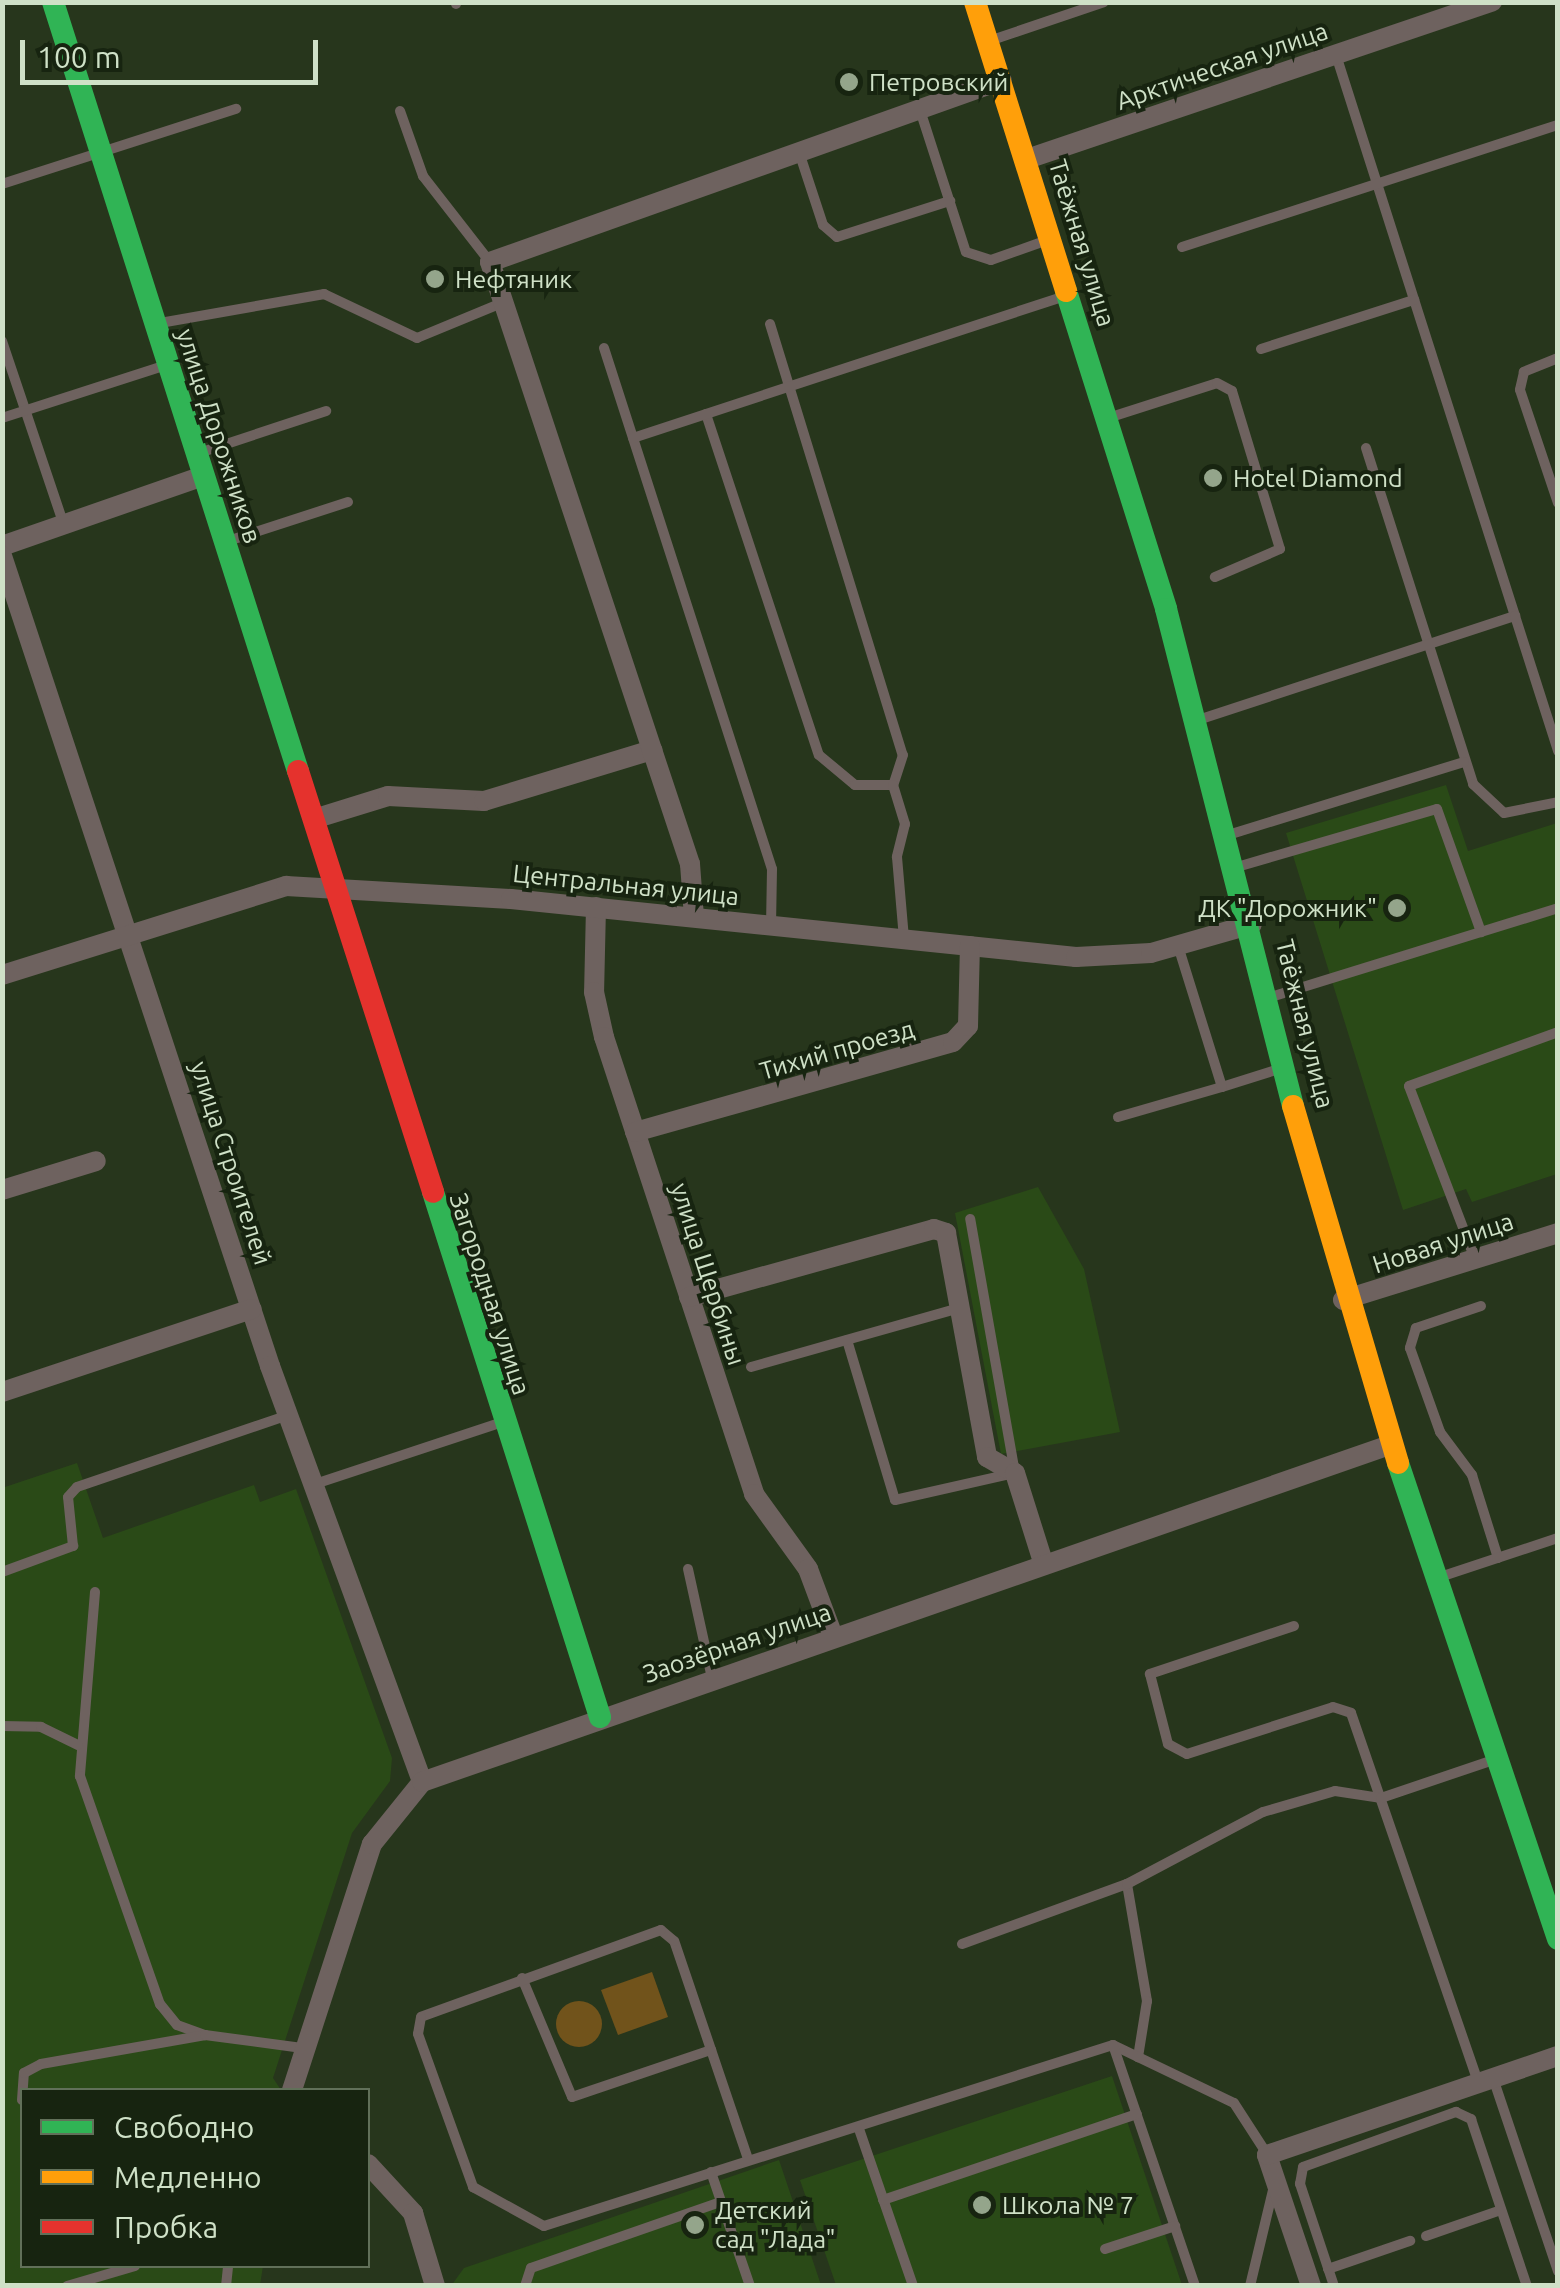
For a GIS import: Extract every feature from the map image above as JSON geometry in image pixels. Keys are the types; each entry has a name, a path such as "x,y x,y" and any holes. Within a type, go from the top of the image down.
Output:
{"street":[{"name":"улица Дорожников","path":"52,2 316,818 328,887"},
{"name":"Таёжная улица","path":"976,2 1108,418 1197,720 1271,997 1343,1300 1558,1939"},
{"name":"Арктическая улица","path":"1026,159 1492,2"},
{"path":"694,917 690,864 490,262 1002,80"},
{"path":"2,546 199,466"},
{"name":"улица Строителей","path":"2,556 288,1416 422,1782"},
{"path":"316,818 388,796 484,801 652,750"},
{"name":"Центральная улица","path":"2,975 267,888 328,887 596,907 1104,958 1178,945 1252,924"},
{"name":"Загородная улица","path":"328,887 600,1718"},
{"name":"улица Щербины","path":"596,907 598,1015 635,1132 754,1494 808,1570 832,1636"},
{"name":"Тихий проезд","path":"635,1132 953,1042 968,1026 970,946"},
{"path":"2,1190 96,1160"},
{"path":"689,1296 934,1229 950,1240 988,1456 1015,1474 1043,1562"},
{"name":"Новая улица","path":"1343,1300 1558,1232"},
{"path":"2,1392 252,1310"},
{"name":"Заозёрная улица","path":"422,1782 1043,1562 1390,1445"},
{"path":"292,2088 302,2048 372,1844 422,1782"},
{"path":"1312,2286 1269,2160 1558,2056"},
{"path":"370,2166 413,2213 435,2286"}],"lane":[{"path":"988,42 1104,2"},
{"path":"1336,54 1558,751"},
{"path":"2,184 236,110"},
{"path":"920,110 966,252 981,261 1052,239"},
{"path":"400,111 424,176 490,262"},
{"path":"1182,247 1557,124"},
{"path":"798,152 824,225 837,238 950,201"},
{"path":"154,325 307,293 337,297 417,338 504,302"},
{"path":"634,438 1069,295"},
{"path":"1260,350 1414,300"},
{"path":"770,324 902,755 893,785 906,824 897,856 904,939"},
{"path":"2,341 63,522"},
{"path":"604,348 772,870 771,925"},
{"path":"1558,358 1524,372 1520,390 1558,503"},
{"path":"2,418 167,365"},
{"path":"1108,418 1218,383 1232,391 1280,550 1216,576"},
{"path":"199,466 326,411"},
{"path":"706,414 818,755 855,785 893,785"},
{"path":"1366,448 1464,762 1495,810 1558,802"},
{"path":"225,542 348,502"},
{"path":"1197,720 1515,616"},
{"path":"1228,835 1464,762"},
{"path":"1237,868 1437,809 1481,932"},
{"path":"1271,997 1558,908"},
{"path":"1178,945 1222,1086"},
{"path":"1475,1259 1409,1086 1558,1032"},
{"path":"1118,1117 1288,1066"},
{"path":"847,1340 896,1500 1015,1474 970,1220"},
{"path":"1481,1306 1416,1328 1410,1348 1440,1432 1472,1475 1498,1558"},
{"path":"751,1368 961,1308"},
{"path":"2,1572 73,1546 68,1497 77,1487 288,1416"},
{"path":"312,1485 504,1422"},
{"path":"1437,1578 1558,1538"},
{"path":"688,1569 712,1678"},
{"path":"94,1592 97,1637 78,1745 80,1776 160,2004 177,2025 205,2034 302,2048"},
{"path":"1294,1626 1150,1674 1168,1744 1187,1754 1340,1706 1351,1712 1558,2271"},
{"path":"2,1726 41,1728 78,1745"},
{"path":"962,1944 1128,1884 1263,1812 1335,1790 1382,1798 1497,1758"},
{"path":"1128,1884 1146,2001 1138,2057"},
{"path":"748,2159 674,1942 661,1930 427,2012 418,2026 483,2198 554,2226 748,2159 859,2129 1113,2045 1234,2103 1269,2160 1267,2233 1250,2286"},
{"path":"522,1978 572,2097 711,2050"},
{"path":"21,2088 20,2082 32,2067 205,2034"},
{"path":"1113,2045 1194,2286"},
{"path":"883,2200 1137,2114"},
{"path":"1334,2286 1300,2184 1303,2167 1450,2114 1471,2119 1526,2286"},
{"path":"859,2129 913,2286"},
{"path":"711,2172 750,2286"},
{"path":"524,2286 531,2268 722,2202"},
{"path":"1426,2236 1501,2210"},
{"path":"1105,2250 1175,2226"},
{"path":"1328,2269 1410,2241"},
{"path":"67,2286 98,2271"}],"shaded area":[{"path":"1446,785 1468,851 1557,823 1557,1174 1472,1202 1466,1189 1403,1210 1286,833"},
{"path":"1038,1187 1084,1269 1120,1432 1001,1454 955,1213"},
{"path":"77,1463 103,1538 254,1485 260,1502 296,1489 392,1758 390,1781 352,1833 273,2078 280,2088 20,2088 20,2268 263,2268 260,2285 3,2285 2,1488"},
{"path":"652,1972 668,2017 618,2035 601,1990"},
{"path":"579,2001 595,2008 602,2024 595,2040 579,2047 563,2040 556,2024 563,2008"},
{"name":"Школа № 7","path":"1112,2076 1182,2285 836,2285 800,2180"},
{"name":"Детский сад \"Лада\"","path":"779,2160 821,2285 451,2286 464,2268"}],"traffic: fast":[{"path":"53,2 298,771"},
{"path":"1066,291 1166,609 1293,1106"},
{"path":"433,1192 600,1717"},
{"path":"1398,1463 1558,1939"}],"traffic: slow":[{"path":"975,2 1066,291"},
{"path":"1293,1106 1398,1463"}],"traffic: jam":[{"path":"298,771 433,1192"}],"place":[{"name":"Петровский","path":"849,82"},
{"name":"Нефтяник","path":"435,279"},
{"name":"Hotel Diamond","path":"1213,478"},
{"name":"ДК \"Дорожник\"","path":"1397,908"},
{"name":"Школа № 7","path":"982,2205"},
{"name":"Детский сад \"Лада\"","path":"695,2225"}]}
